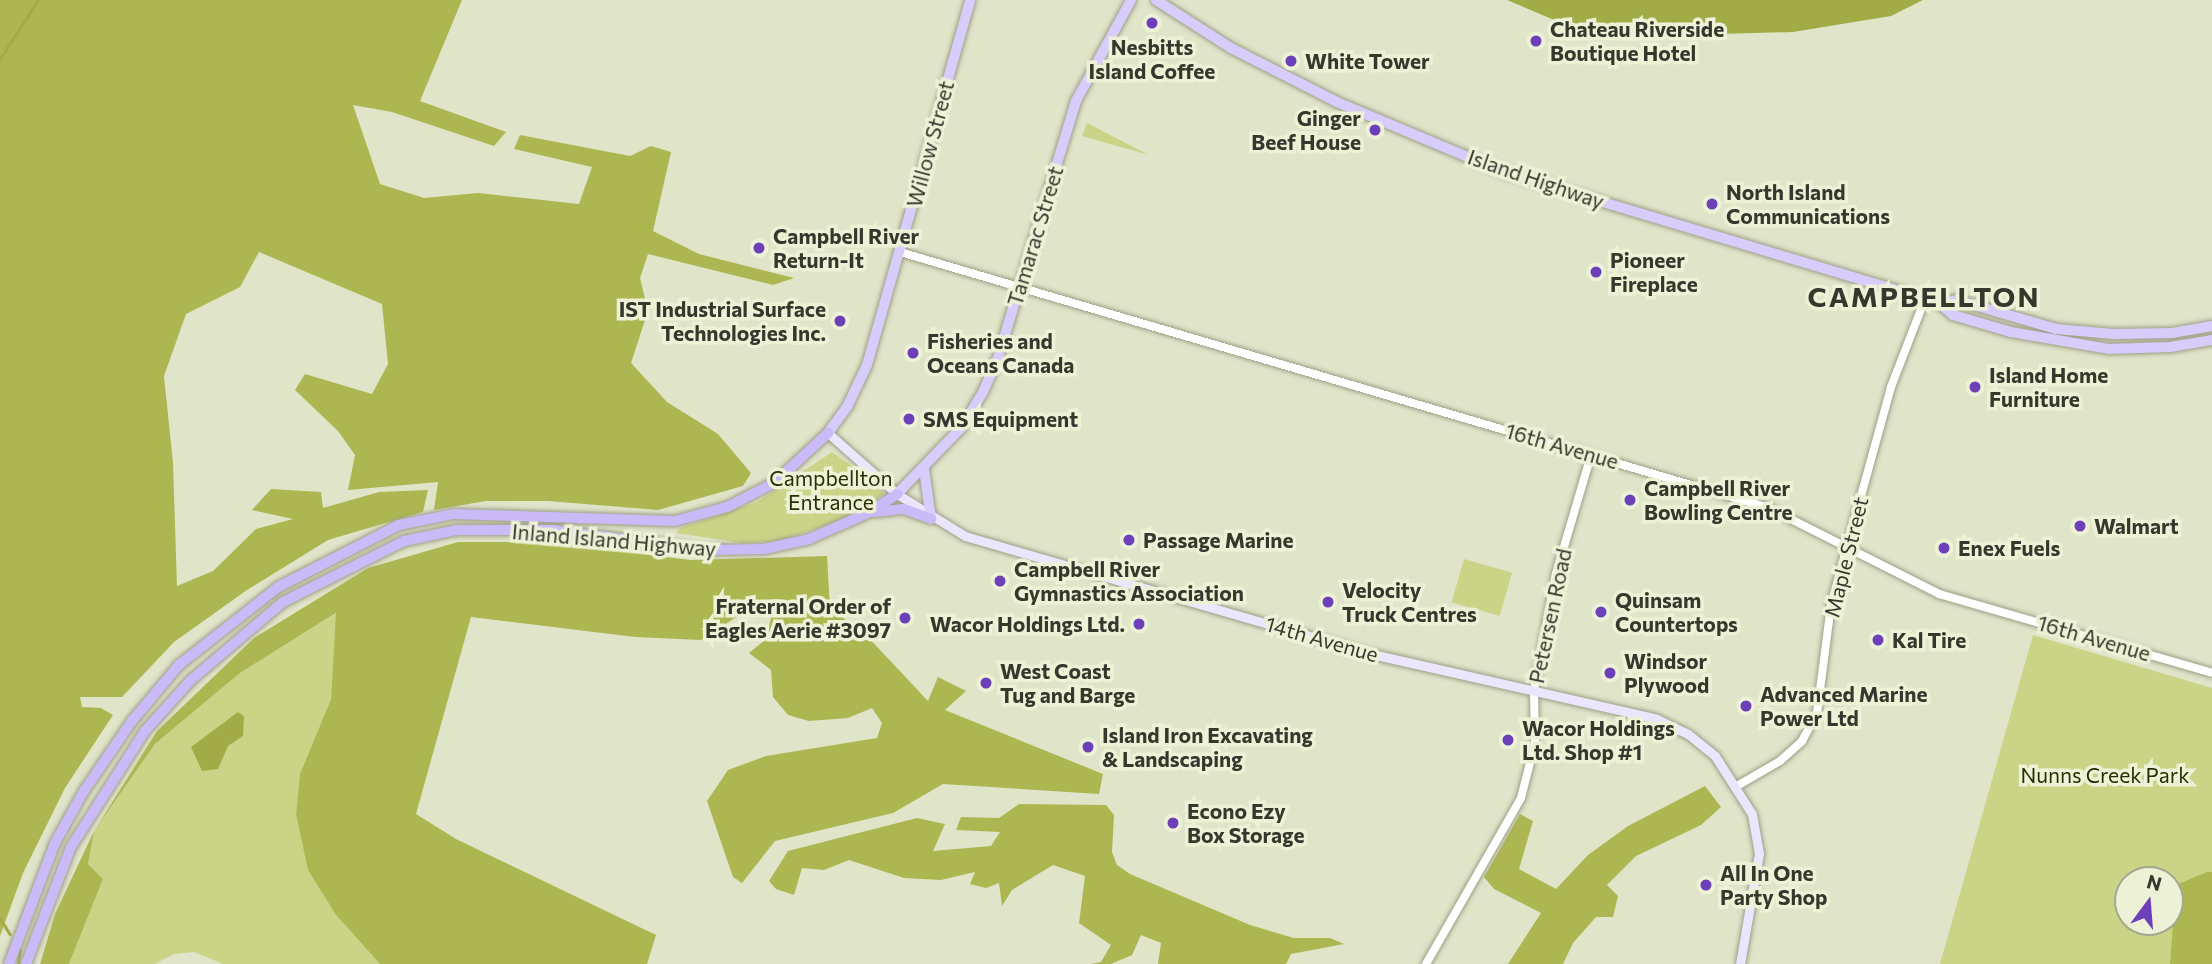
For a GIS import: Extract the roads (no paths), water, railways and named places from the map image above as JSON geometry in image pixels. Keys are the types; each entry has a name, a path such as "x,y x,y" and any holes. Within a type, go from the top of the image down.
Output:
{"highway":[{"name":"Inland Island Highway","path":"9,964 55,843 132,721 179,665 278,587 399,525 453,514 675,521 727,507 774,483 828,433"},
{"name":"Inland Island Highway","path":"26,964 71,847 145,731 191,680 283,602 404,541 456,530 554,530 708,550 764,549 809,539 868,513 897,494"},
{"path":"868,513 904,509 931,519"}],"main road":[{"name":"Willow Street","path":"828,433 867,365 970,0"},
{"name":"Tamarac Street","path":"897,494 962,427 998,361 1076,101 1131,0"},
{"name":"Island Highway","path":"1156,0 1231,48 1337,102 1506,173 1939,303 1953,315 2053,341 2109,349 2170,347 2212,342"},
{"name":"Island Highway","path":"1939,303 1957,300 2056,329 2114,334 2172,333 2212,326"},
{"path":"828,433 897,494"},
{"path":"924,469 931,519"},
{"name":"14th Avenue","path":"897,494 931,519 965,536 1372,654 1657,719 1688,734 1715,756 1737,786 1752,814 1759,853 1740,964"}],"street":[{"name":"16th Avenue","path":"900,252 1020,285 1769,508 1939,594 2212,673"},
{"name":"Maple Street","path":"1737,786 1791,751 1817,713 1831,605 1891,387 1925,299"},
{"name":"Petersen Road","path":"1426,964 1521,798 1535,743 1534,690 1556,574 1591,454"}],"waterway":[{"path":"0,59 38,0"},
{"path":"0,918 10,934"},
{"path":"18,964 20,950"}],"place":[{"name":"Nesbitts Island Coffee","path":"1152,23"},
{"name":"Chateau Riverside Boutique Hotel","path":"1536,41"},
{"name":"White Tower","path":"1291,61"},
{"name":"Ginger Beef House","path":"1375,130"},
{"name":"North Island Communications","path":"1712,204"},
{"name":"Campbell River Return-It","path":"759,248"},
{"name":"Pioneer Fireplace","path":"1596,272"},
{"name":"IST Industrial Surface Technologies Inc.","path":"840,321"},
{"name":"Fisheries and Oceans Canada","path":"913,353"},
{"name":"Island Home Furniture","path":"1975,387"},
{"name":"SMS Equipment","path":"909,419"},
{"name":"Campbell River Bowling Centre","path":"1630,500"},
{"name":"Walmart","path":"2080,526"},
{"name":"Passage Marine","path":"1129,540"},
{"name":"Enex Fuels","path":"1944,548"},
{"name":"Campbell River Gymnastics Association","path":"1000,581"},
{"name":"Velocity Truck Centres","path":"1328,602"},
{"name":"Quinsam Countertops","path":"1601,612"},
{"name":"Fraternal Order of Eagles Aerie #3097","path":"905,618"},
{"name":"Wacor Holdings Ltd.","path":"1139,624"},
{"name":"Kal Tire","path":"1878,640"},
{"name":"Windsor Plywood","path":"1610,673"},
{"name":"West Coast Tug and Barge","path":"986,683"},
{"name":"Advanced Marine Power Ltd","path":"1746,706"},
{"name":"Wacor Holdings Ltd. Shop #1","path":"1508,740"},
{"name":"Island Iron Excavating & Landscaping","path":"1088,747"},
{"name":"Econo Ezy Box Storage","path":"1173,823"},
{"name":"All In One Party Shop","path":"1706,885"}],"district":[{"name":"CAMPBELLTON","path":"1924,296"}],"park label":[{"name":"Campbellton Entrance","path":"831,490"},
{"name":"Nunns Creek Park","path":"2105,775"}]}
